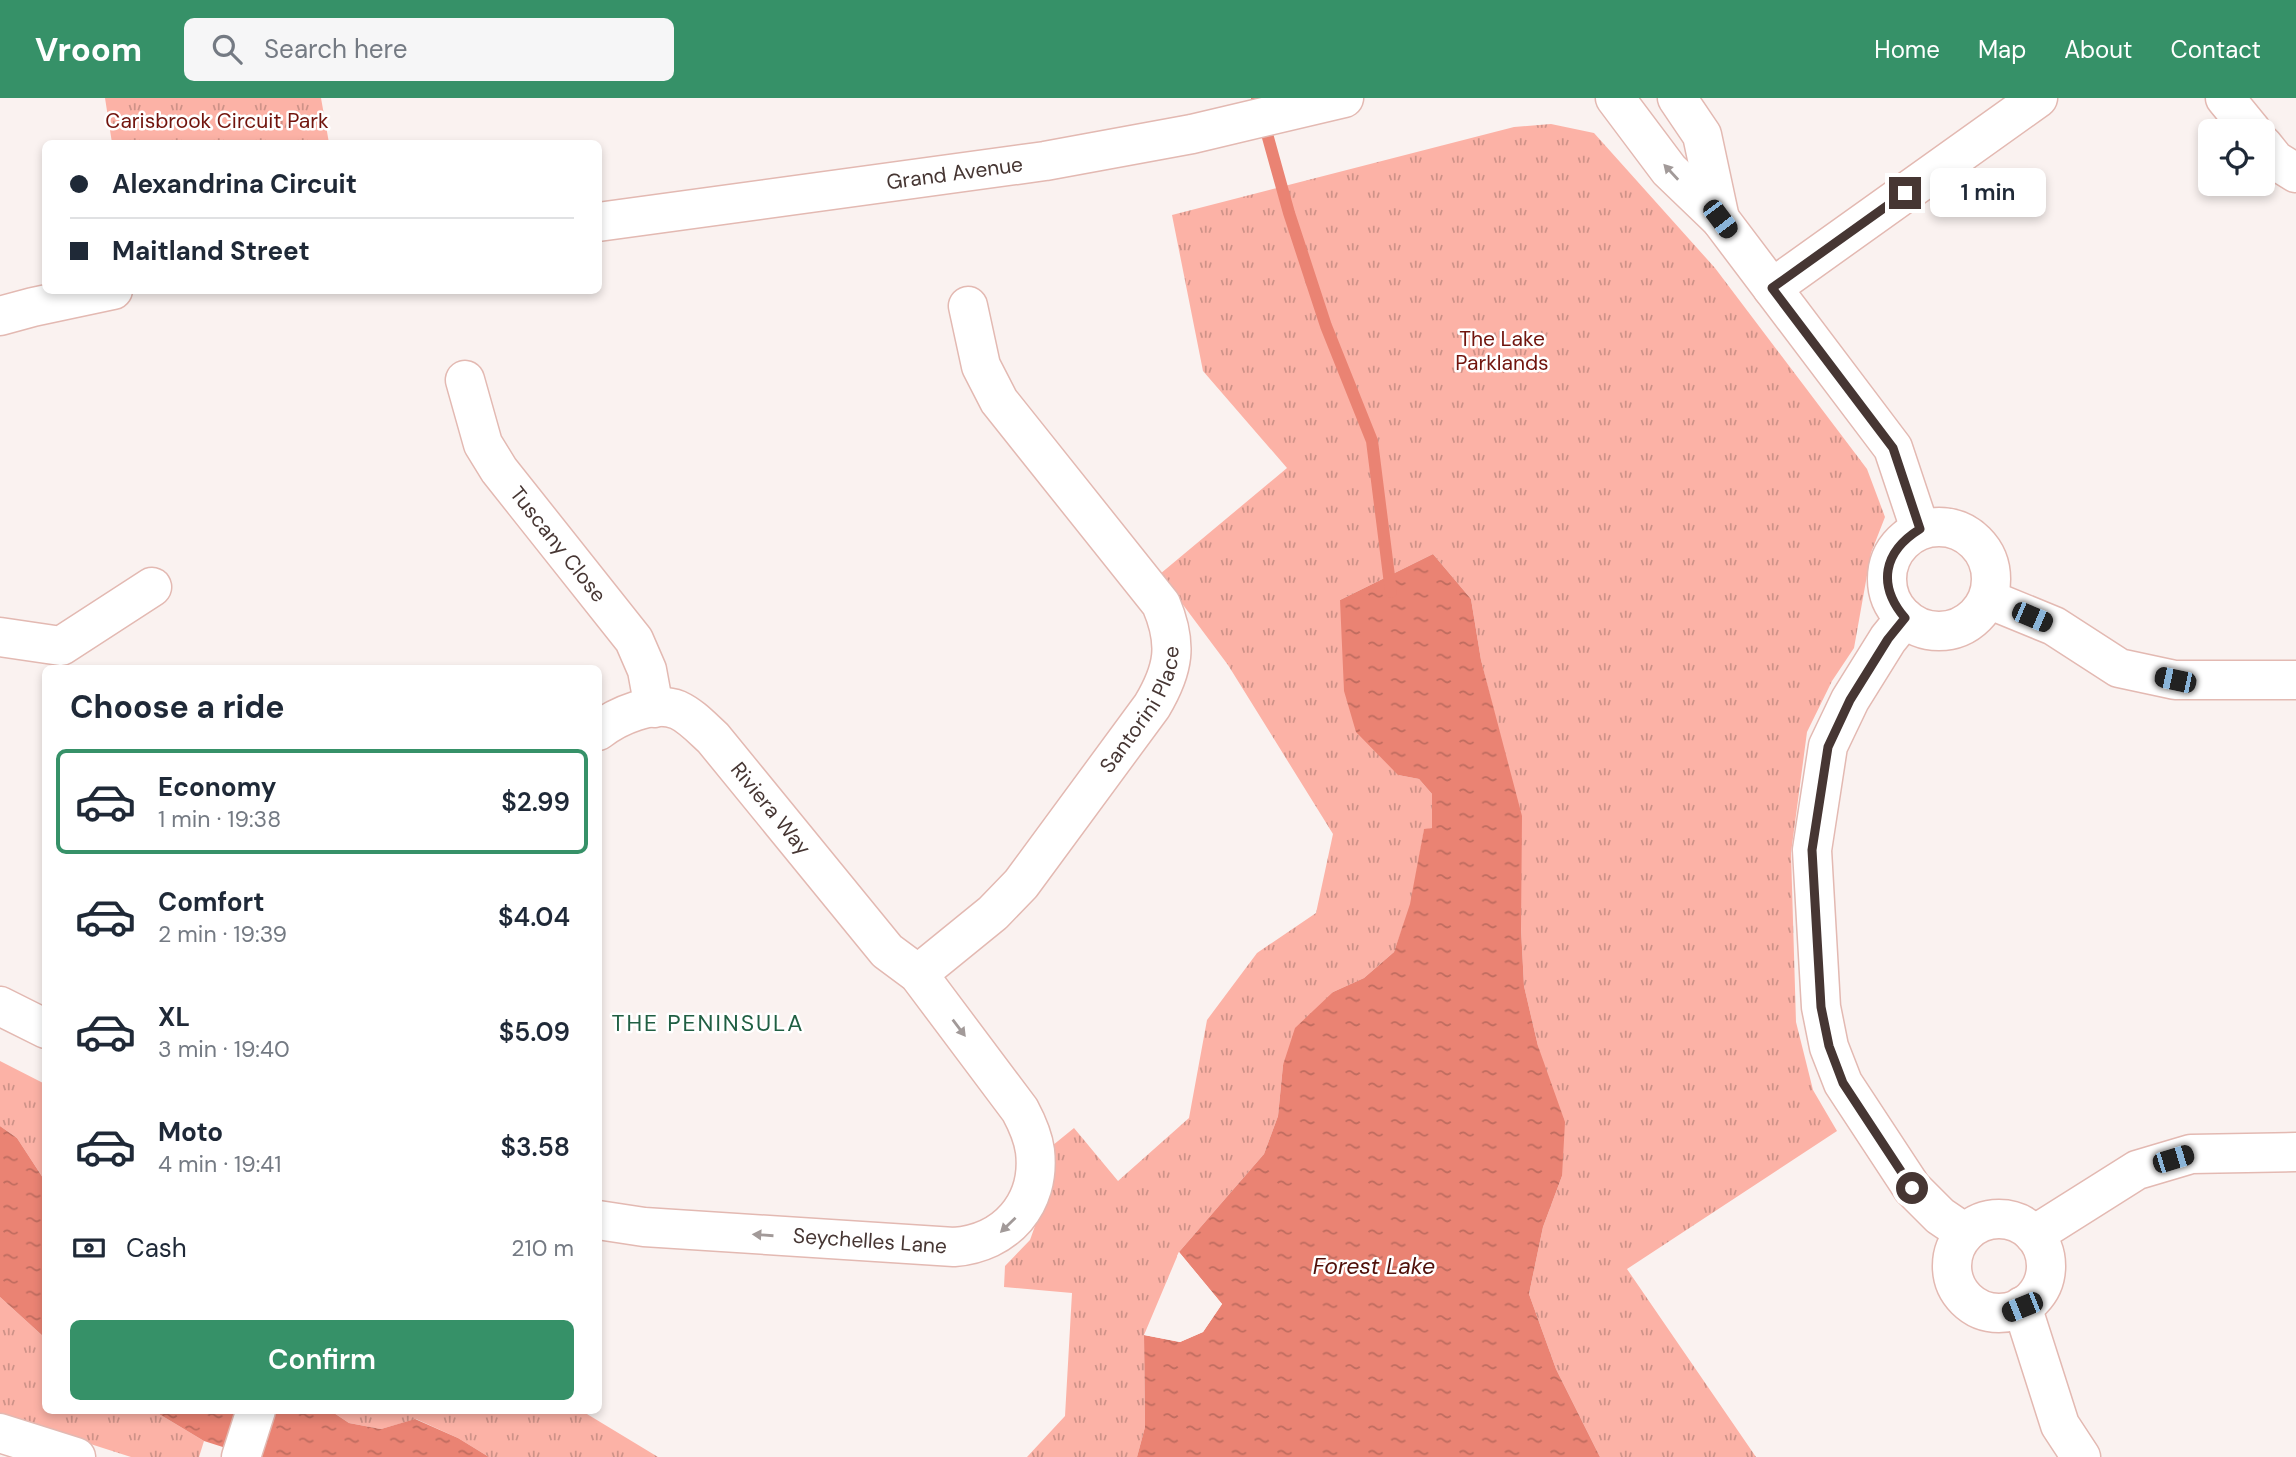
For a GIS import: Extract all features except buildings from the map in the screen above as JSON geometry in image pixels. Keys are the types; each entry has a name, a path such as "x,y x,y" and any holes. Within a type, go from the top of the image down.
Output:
{"street":[{"path":"1615,98 1669,170 1720,219 1893,448 1920,529"},
{"path":"1677,98 1702,135 1720,219"},
{"path":"1772,288 2038,98"},
{"path":"2225,98 2242,119"},
{"name":"Grand Avenue","path":"602,221 1045,161 1192,134 1324,101"},
{"path":"2275,160 2296,173"},
{"path":"0,316 94,294"},
{"name":"Santorini Place","path":"918,974 993,913 1021,884 1152,706 1166,682 1172,657 1172,637 1161,604 999,401 981,366 968,306"},
{"name":"Tuscany Close","path":"465,380 482,443 499,470 634,640 647,670 654,708"},
{"path":"1937,526 1954,528 1970,536 1982,548 1990,564 1992,582 1988,599 1979,613 1967,624 1951,630 1927,629 1905,618 1893,604 1888,587 1888,570 1893,553 1904,539 1920,529 1937,526"},
{"path":"0,637 66,657 152,586"},
{"path":"1988,599 2054,626 2119,668 2175,680 2296,680"},
{"path":"1905,618 1888,639 1850,700 1828,747 1812,850 1821,1007 1829,1046 1843,1083 1912,1188 1940,1216 1965,1233"},
{"name":"Riviera Way","path":"602,728 633,712 654,708 676,709 694,720 713,738 887,951 918,974"},
{"name":"Seychelles Lane","path":"602,1221 644,1227 954,1247 972,1246 992,1238 1008,1227 1023,1209 1035,1177 1035,1150 1029,1128 1020,1110 918,974"},
{"path":"0,1006 42,1027"},
{"path":"2034,1235 2137,1170 2191,1153 2296,1152"},
{"path":"1993,1219 2022,1225 2034,1235 2042,1246 2046,1260 2041,1286 2033,1298 2022,1307 1994,1313 1979,1309 1966,1300 1957,1289 1952,1274 1952,1260 1965,1233 1978,1224 1993,1219"},
{"path":"2022,1307 2060,1425 2081,1457"},
{"path":"241,1457 255,1414"},
{"path":"0,1433 76,1457"}],"green space":[{"name":"Carisbrook Circuit Park","path":"105,98 321,98 328,140 112,140"},
{"name":"The Lake Parklands","path":"1551,124 1594,133 1715,268 1867,469 1885,517 1871,553 1854,648 1832,681 1807,732 1791,853 1796,1022 1813,1090 1837,1131 1627,1269 1756,1457 1600,1457 1556,1369 1529,1294 1543,1227 1562,1176 1524,986 1521,928 1496,720 1481,660 1471,599 1433,554 1340,600 1398,775 1419,779 1432,794 1432,828 1424,830 1411,904 1394,952 1364,978 1333,992 1283,1065 1278,1116 1264,1154 1179,1252 1144,1335 1145,1427 1137,1457 1027,1457 1065,1416 1072,1293 1004,1287 1005,1266 1030,1240 1046,1195 1047,1150 1074,1128 1118,1181 1189,1118 1207,1020 1257,953 1316,913 1333,834 1228,665 1160,574 1287,468 1203,371 1172,215 1514,127"},
{"path":"0,1061 42,1082 42,1176 17,1138 0,1126"},
{"path":"0,1297 42,1335 42,1414 159,1414 204,1441 199,1457 131,1457 0,1415"},
{"path":"336,1414 587,1414 658,1457 489,1457 458,1438 416,1419 381,1429 349,1423"}],"water":[{"name":"Forest Lake","path":"1433,554 1471,599 1481,660 1522,816 1521,928 1524,986 1538,1046 1565,1122 1562,1176 1543,1227 1529,1294 1556,1369 1600,1457 1137,1457 1145,1427 1144,1335 1180,1342 1203,1332 1222,1304 1179,1252 1264,1154 1278,1116 1283,1065 1295,1028 1333,992 1364,978 1394,952 1410,904 1424,829 1432,828 1432,794 1419,779 1398,775 1356,732 1344,691 1340,600"},
{"path":"0,1126 17,1138 42,1176 42,1335 0,1297"},
{"path":"159,1414 336,1414 349,1423 381,1429 415,1419 458,1438 489,1457 254,1457 204,1441"}],"pier":[{"path":"1179,1252 1222,1304 1203,1332 1180,1342 1144,1335 1146,1332 1180,1338 1201,1329 1217,1304 1177,1256"}],"waterway":[{"path":"1257,98 1289,213 1326,326 1372,441 1391,592"}],"district":[{"name":"THE PENINSULA","path":"708,1023"}],"route":[{"path":"1905,193 1772,288 1893,448 1920,529 1904,539 1893,553 1888,570 1888,587 1893,604 1905,618 1888,639 1850,700 1828,747 1812,850 1821,1007 1829,1046 1843,1083 1912,1188"}]}
